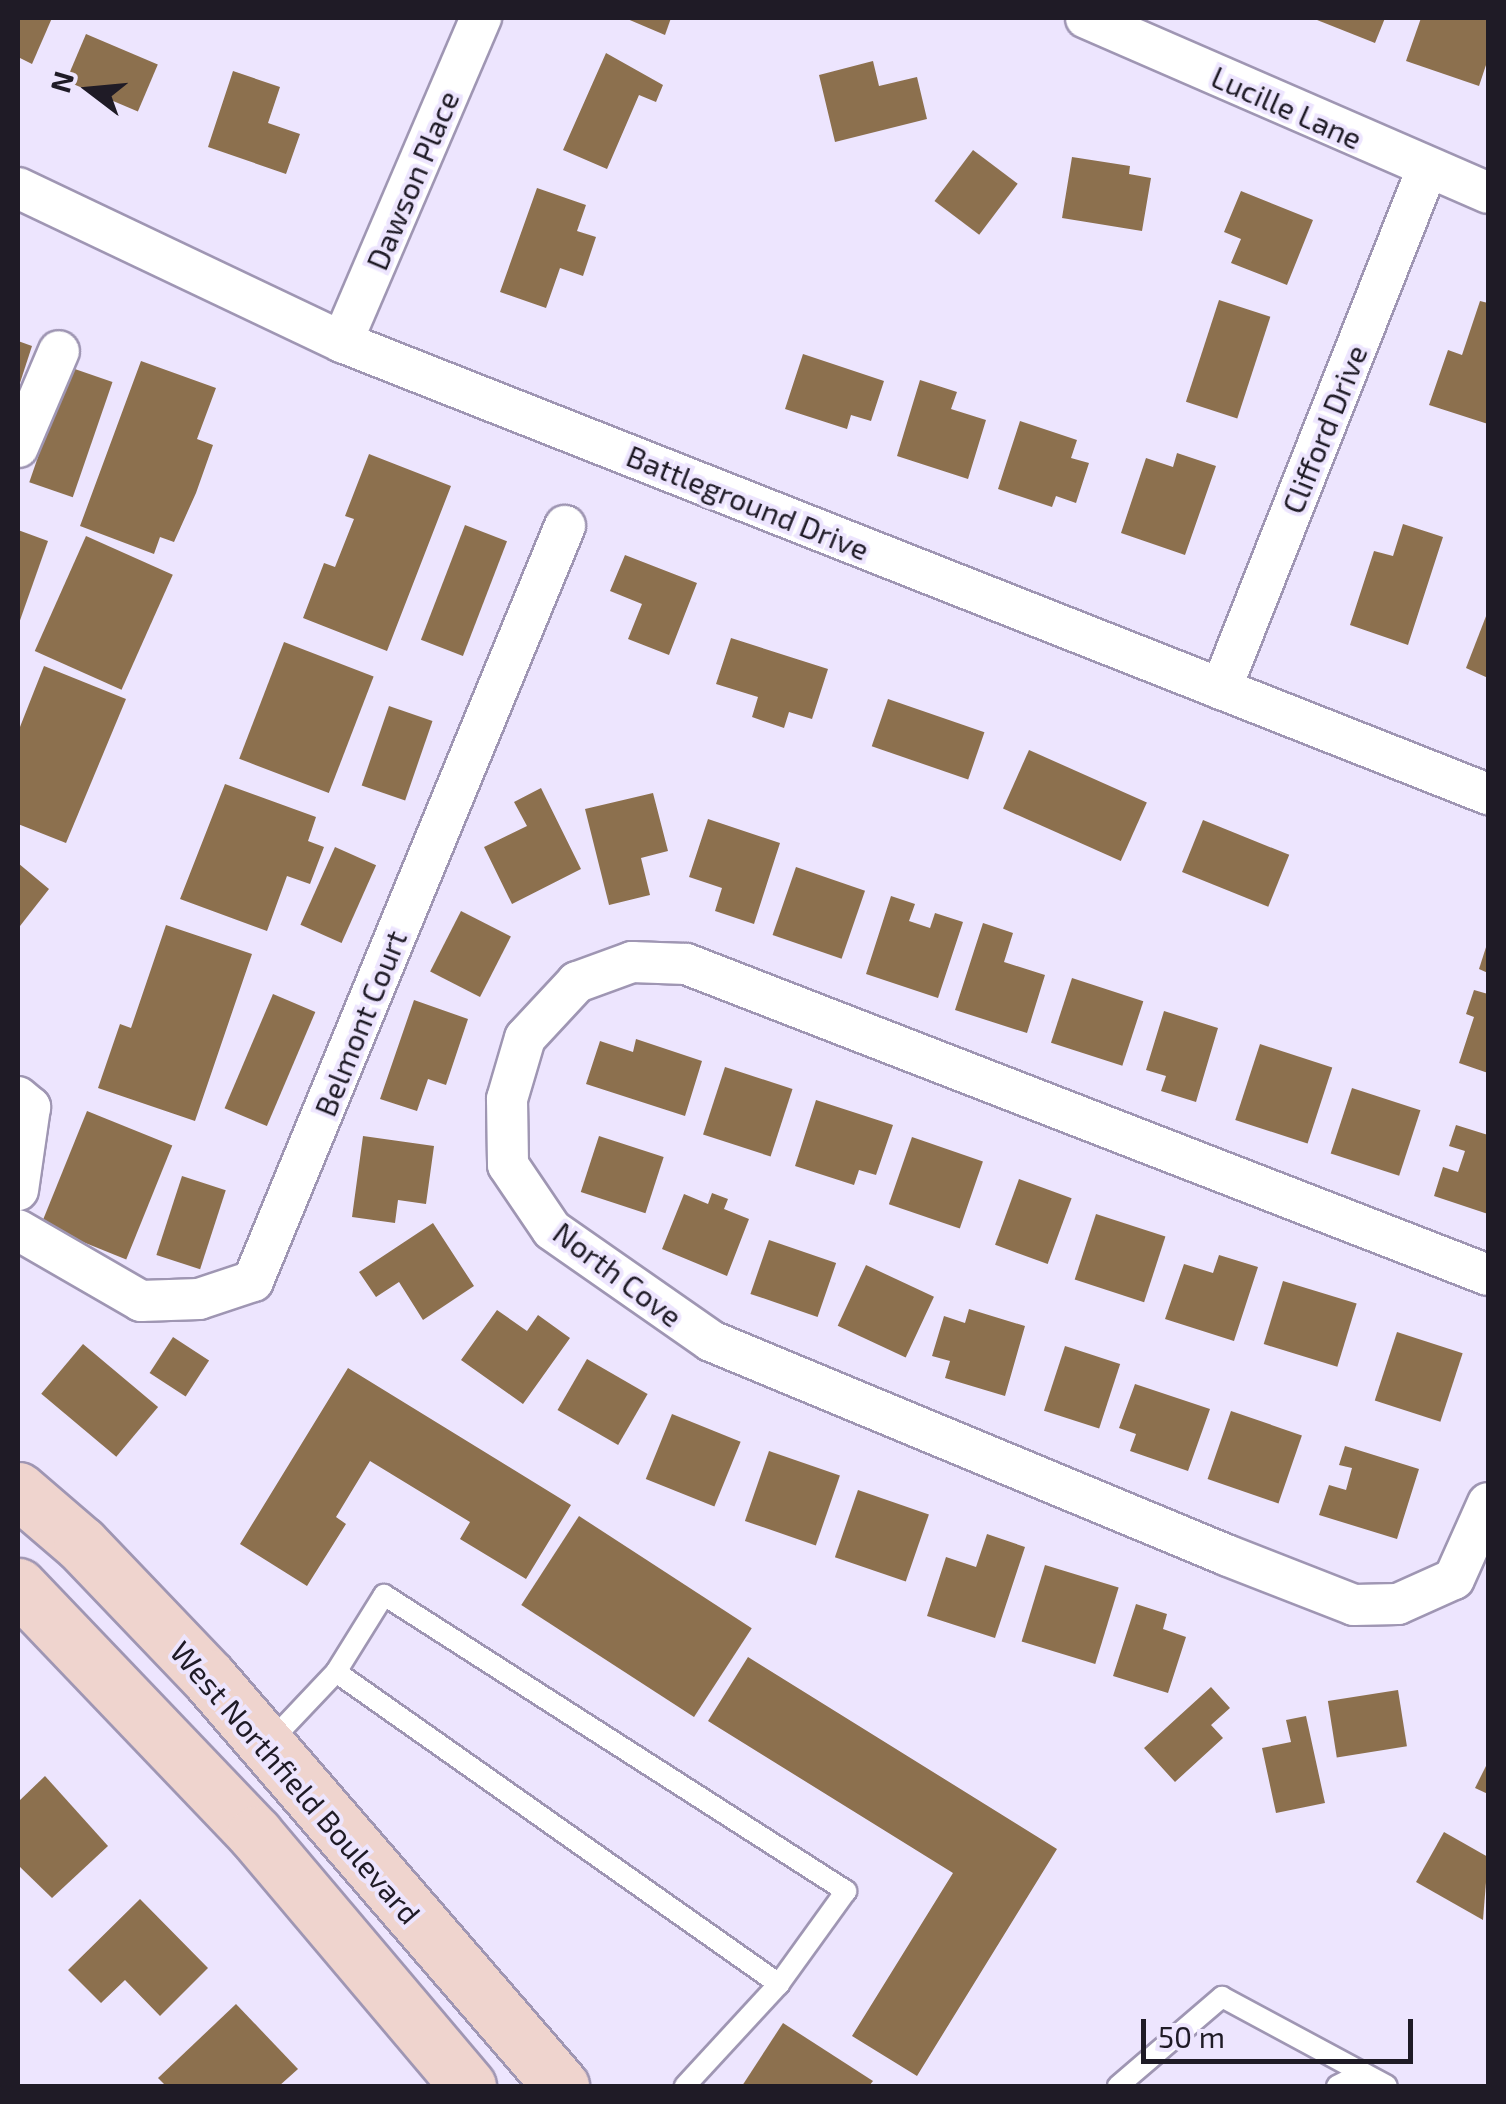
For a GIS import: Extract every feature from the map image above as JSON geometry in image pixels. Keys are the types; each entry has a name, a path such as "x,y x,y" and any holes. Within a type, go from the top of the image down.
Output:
{"main road":[{"name":"West Northfield Boulevard","path":"18,1490 81,1544 267,1745 561,2086"},
{"path":"18,1586 215,1790 468,2086"},
{"path":"215,1790 267,1745"}],"street":[{"name":"Dawson Place","path":"342,342 482,18"},
{"name":"Lucille Lane","path":"1086,18 1488,193"},
{"name":"Clifford Drive","path":"1221,689 1427,169"},
{"name":"Battleground Drive","path":"18,188 342,342 1488,794"},
{"path":"18,447 60,351"},
{"name":"Belmont Court","path":"18,1230 141,1302 199,1299 253,1282 566,526"},
{"name":"North Cove","path":"1488,1275 686,964 632,962 577,982 525,1038 507,1099 508,1165 552,1230 711,1341 1354,1606 1398,1604 1454,1580 1488,1507"},
{"path":"18,1190 24,1102"}],"lane":[{"path":"267,1745 336,1672 384,1595 846,1891 779,1984 686,2086"},
{"path":"336,1672 779,1984"},
{"path":"1118,2086 1222,1997 1388,2086"},
{"path":"1338,2086 1362,2073"}],"building":[{"path":"18,18 52,18 32,64 18,57"},
{"path":"625,18 671,18 665,35"},
{"path":"1312,18 1385,18 1375,43"},
{"path":"1421,18 1488,18 1488,59 1479,86 1406,61"},
{"path":"86,34 158,64 138,111 66,81"},
{"path":"606,53 663,85 656,102 639,95 607,169 563,150"},
{"path":"873,61 879,86 917,77 927,119 835,142 819,75"},
{"path":"233,71 280,87 268,123 300,134 286,174 208,147"},
{"path":"973,150 1018,184 979,235 934,201"},
{"path":"1072,157 1130,166 1129,174 1151,178 1142,231 1062,218"},
{"path":"537,188 586,205 577,231 596,237 583,276 560,268 546,308 500,292"},
{"path":"1241,191 1313,220 1287,285 1231,263 1241,239 1224,232"},
{"path":"1219,300 1270,317 1237,418 1186,402"},
{"path":"1480,301 1488,303 1488,424 1429,405 1448,350 1462,355"},
{"path":"18,341 32,346 18,389"},
{"path":"803,354 884,381 871,421 851,415 847,429 785,409"},
{"path":"141,361 216,388 197,439 213,445 196,493 174,542 160,537 154,554 80,526"},
{"path":"69,367 112,382 73,497 29,482"},
{"path":"920,380 957,392 951,409 986,420 968,479 897,456"},
{"path":"1020,421 1077,440 1071,458 1089,463 1076,503 1056,496 1052,507 998,489"},
{"path":"1177,453 1216,466 1185,555 1121,533 1146,458 1173,467"},
{"path":"369,454 451,486 387,651 303,618 324,563 335,567 354,519 345,516"},
{"path":"1403,524 1443,537 1408,645 1350,625 1374,551 1393,556"},
{"path":"465,525 507,541 463,656 421,640"},
{"path":"18,530 48,541 18,626"},
{"path":"86,536 173,575 122,690 35,651"},
{"path":"625,555 697,583 669,655 628,639 642,604 610,591"},
{"path":"1488,611 1488,678 1466,668"},
{"path":"731,638 828,669 812,719 789,712 784,728 752,717 758,697 716,684"},
{"path":"284,642 374,676 329,793 239,759"},
{"path":"44,666 126,699 66,843 18,824 18,732"},
{"path":"888,699 984,732 968,779 872,746"},
{"path":"389,706 432,721 405,800 362,785"},
{"path":"1029,750 1147,802 1121,861 1003,808"},
{"path":"225,784 316,817 308,841 324,847 310,884 287,876 267,931 180,899"},
{"path":"541,788 581,869 512,904 484,847 527,826 514,802"},
{"path":"653,793 668,851 641,858 650,895 609,905 585,809"},
{"path":"708,819 780,843 754,924 715,911 722,888 689,877"},
{"path":"1203,820 1289,855 1268,907 1182,872"},
{"path":"335,847 376,865 342,943 300,925"},
{"path":"18,863 49,889 20,926 18,924"},
{"path":"796,867 865,891 842,959 773,935"},
{"path":"891,896 915,904 909,921 930,928 935,913 963,922 938,998 866,974"},
{"path":"461,911 511,936 480,997 430,972"},
{"path":"983,923 1013,933 1004,962 1045,975 1027,1033 955,1010"},
{"path":"166,925 252,954 195,1121 98,1088 120,1024 131,1028"},
{"path":"1488,941 1488,973 1479,969"},
{"path":"1072,978 1143,1001 1122,1066 1051,1043"},
{"path":"1474,990 1488,994 1488,1073 1459,1063 1474,1017 1466,1014"},
{"path":"273,994 315,1012 267,1126 225,1108"},
{"path":"414,1000 468,1019 446,1085 428,1079 417,1111 380,1099"},
{"path":"1164,1011 1218,1028 1196,1102 1161,1091 1166,1076 1146,1070"},
{"path":"636,1039 702,1061 685,1116 586,1084 600,1041 633,1052"},
{"path":"1260,1044 1332,1067 1308,1144 1235,1120"},
{"path":"725,1067 793,1089 771,1156 703,1135"},
{"path":"1352,1088 1420,1110 1399,1176 1331,1154"},
{"path":"816,1100 893,1125 876,1175 859,1170 854,1185 795,1166"},
{"path":"87,1111 172,1145 126,1260 41,1225"},
{"path":"1456,1125 1488,1135 1488,1214 1434,1196 1443,1167 1458,1172 1465,1151 1449,1146"},
{"path":"363,1136 434,1146 426,1204 398,1200 395,1223 352,1217"},
{"path":"599,1136 664,1157 645,1213 581,1192"},
{"path":"912,1137 983,1161 960,1229 889,1204"},
{"path":"182,1176 226,1190 200,1269 156,1255"},
{"path":"1019,1179 1072,1198 1048,1264 995,1245"},
{"path":"712,1193 728,1199 724,1209 749,1219 727,1276 662,1249 684,1194 708,1204"},
{"path":"1096,1214 1165,1237 1144,1302 1075,1280"},
{"path":"433,1223 474,1286 423,1320 399,1282 376,1297 359,1272"},
{"path":"769,1240 836,1263 818,1317 750,1294"},
{"path":"1219,1255 1258,1267 1234,1341 1165,1319 1184,1264 1213,1273"},
{"path":"866,1265 934,1297 906,1357 838,1326"},
{"path":"1283,1281 1357,1304 1337,1367 1264,1344"},
{"path":"969,1309 1025,1326 1005,1396 945,1378 950,1361 932,1356 944,1316 965,1323"},
{"path":"497,1310 527,1331 538,1315 570,1338 523,1404 461,1360"},
{"path":"1397,1332 1463,1353 1440,1422 1375,1400"},
{"path":"173,1337 209,1360 186,1396 150,1373"},
{"path":"83,1344 158,1407 116,1457 41,1394"},
{"path":"1065,1346 1120,1364 1099,1429 1044,1411"},
{"path":"587,1359 648,1394 618,1445 558,1410"},
{"path":"348,1368 571,1505 526,1579 460,1539 470,1522 370,1461 336,1517 346,1524 307,1586 240,1544"},
{"path":"1135,1384 1210,1409 1188,1471 1130,1451 1136,1434 1119,1428"},
{"path":"1231,1411 1302,1435 1278,1503 1208,1479"},
{"path":"672,1414 741,1442 714,1507 646,1479"},
{"path":"1345,1446 1419,1469 1397,1539 1319,1515 1329,1485 1346,1490 1352,1468 1339,1465"},
{"path":"769,1451 840,1475 816,1545 745,1521"},
{"path":"858,1490 929,1514 906,1582 835,1557"},
{"path":"579,1516 752,1628 694,1717 521,1605"},
{"path":"987,1534 1025,1547 995,1638 927,1616 946,1557 976,1567"},
{"path":"1045,1565 1119,1588 1095,1664 1022,1642"},
{"path":"1136,1604 1167,1614 1163,1629 1186,1637 1168,1693 1113,1676"},
{"path":"748,1657 1057,1849 917,2076 852,2036 953,1873 708,1721"},
{"path":"1211,1687 1230,1708 1211,1725 1223,1738 1175,1782 1144,1748"},
{"path":"1398,1690 1407,1746 1337,1757 1328,1701"},
{"path":"1306,1716 1325,1803 1276,1813 1262,1748 1291,1742 1286,1720"},
{"path":"1488,1762 1488,1794 1475,1788"},
{"path":"45,1776 108,1846 52,1898 18,1865 18,1802"},
{"path":"1444,1832 1488,1857 1483,1920 1416,1882"},
{"path":"140,1899 208,1968 160,2016 125,1980 101,2003 68,1970"},
{"path":"236,2004 298,2069 279,2086 166,2086 158,2078"},
{"path":"783,2023 873,2081 869,2086 742,2086"}]}
